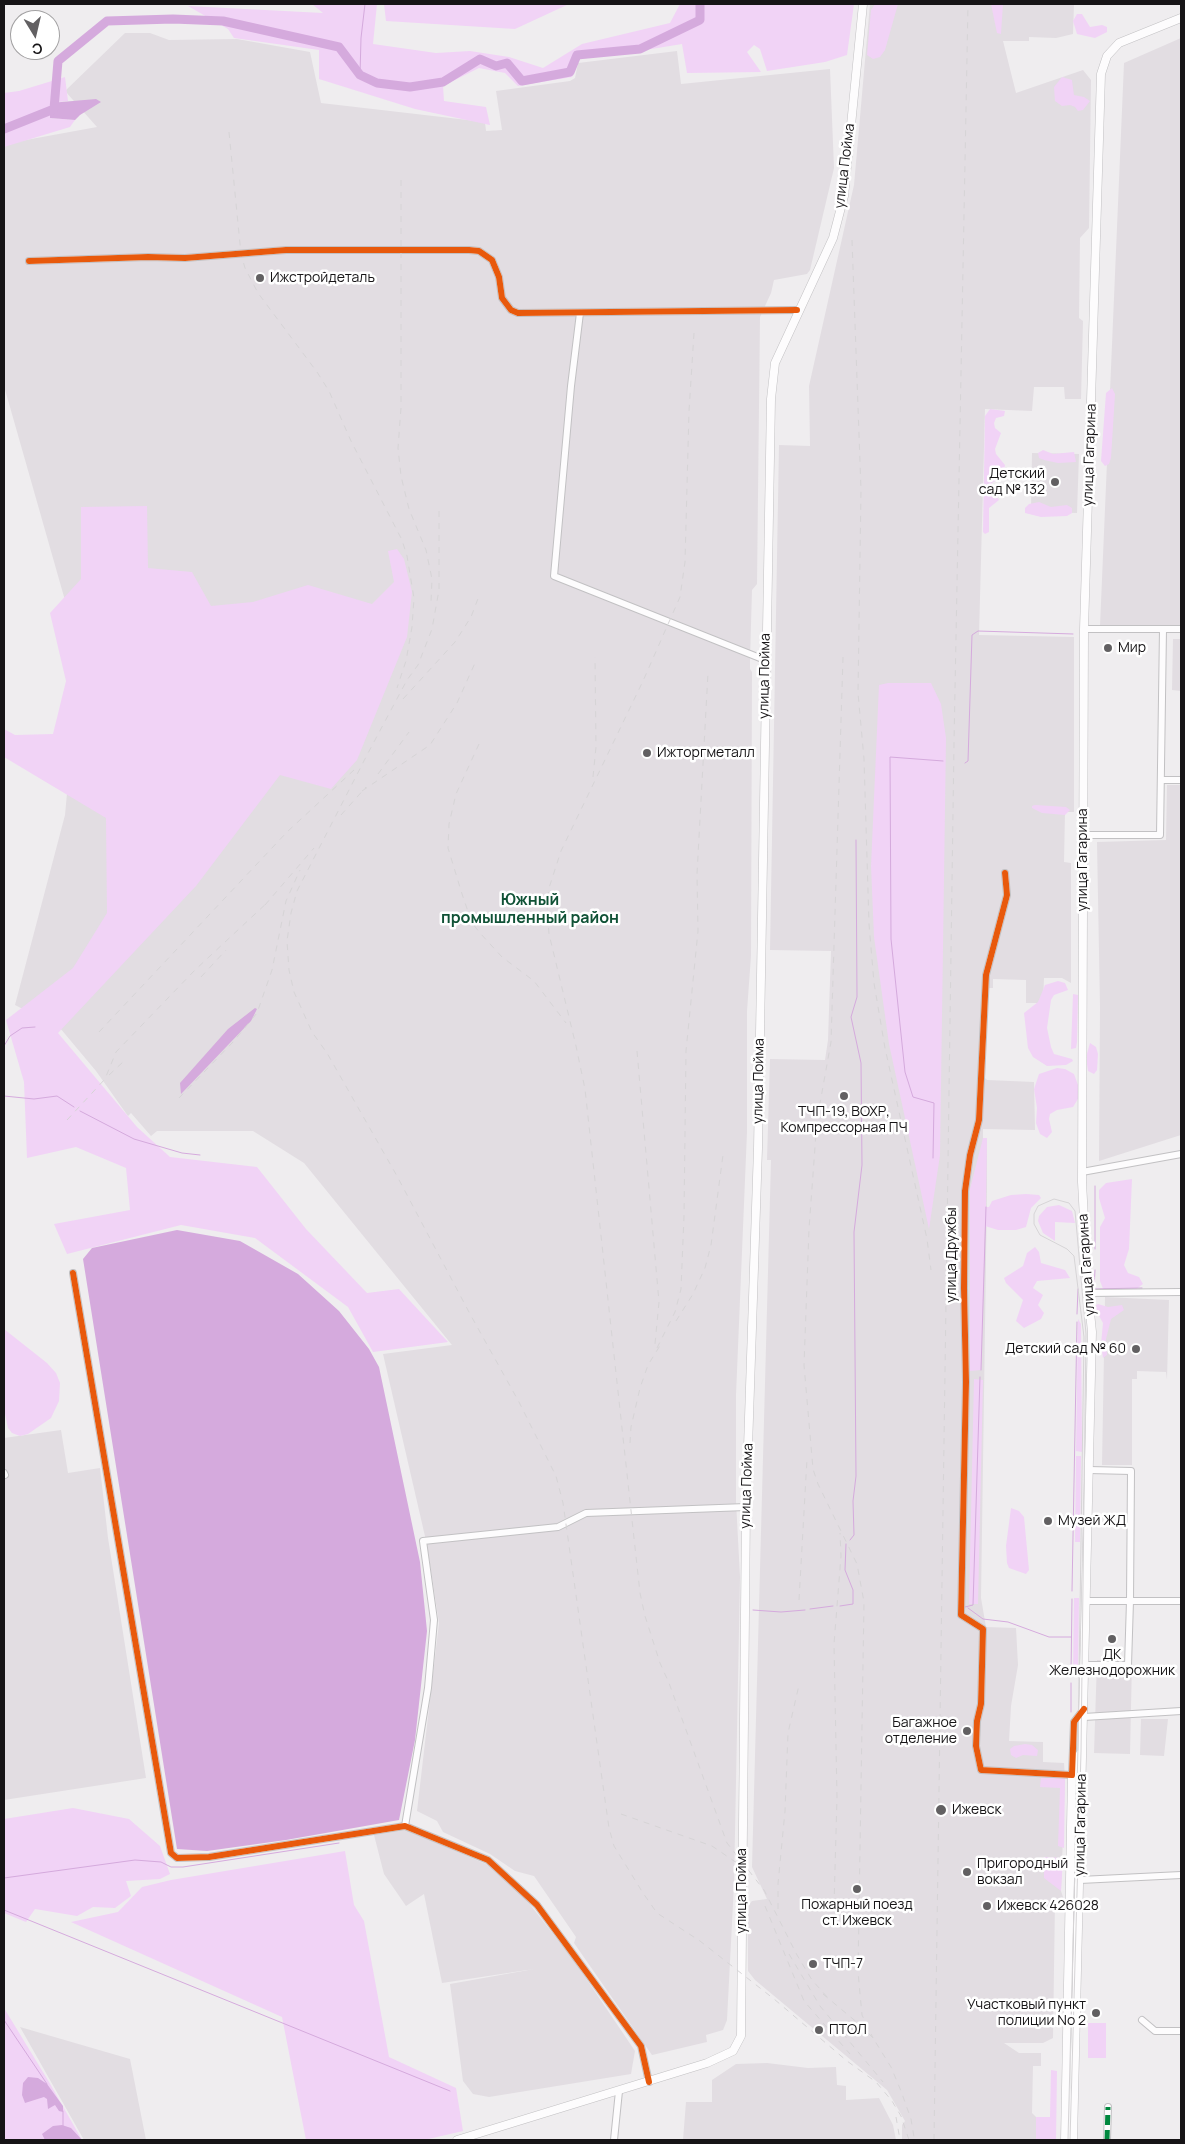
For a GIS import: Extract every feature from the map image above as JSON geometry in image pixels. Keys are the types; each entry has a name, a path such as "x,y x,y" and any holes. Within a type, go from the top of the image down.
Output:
{"main road":[{"name":"улица Пойма","path":"457,2140 650,2082 727,2055 737,2047 741,2036 746,1507 758,1148 765,660 772,379 775,363 833,238 844,196 863,4"},
{"name":"улица Гагарина","path":"1073,2140 1092,1332 1088,1293 1082,1172 1084,630 1102,68 1109,52 1119,43 1181,18"},
{"name":"улица Гагарина","path":"1065,2140 1072,1775 1083,1749"}],"street":[{"path":"29,260 185,258 290,250 469,250 479,251 492,260 499,277 502,298 511,310 527,314 798,310"},
{"path":"580,313 571,386 554,576 765,660"},
{"path":"1083,835 1160,835 1163,629"},
{"path":"1084,630 1181,629"},
{"path":"1161,780 1181,780"},
{"name":"улица Дружбы","path":"1005,873 1007,895 986,975 979,1120 970,1155 965,1191 964,1288 966,1382 961,1616 983,1629 981,1704 976,1721 976,1746 981,1770 1072,1775"},
{"path":"1082,1172 1181,1154"},
{"path":"73,1273 171,1853 177,1858 209,1857 405,1826 488,1860 537,1905 641,2046 650,2082"},
{"path":"1088,1293 1181,1292"},
{"path":"1085,1665 1128,1665 1130,1601 1131,1471 1089,1470"},
{"path":"405,1826 428,1688 434,1620 423,1541 558,1527 586,1513 632,1509 746,1507"},
{"path":"1087,1601 1181,1601"},
{"path":"1072,1775 1074,1722 1084,1713 1181,1712"},
{"path":"1080,1880 1181,1875"},
{"path":"1142,2020 1155,2031 1181,2031"},
{"path":"614,2140 619,2091"},
{"path":"1107,2140 1108,2107"}],"shaded area":[{"path":"312,4 377,4 373,44 436,53 470,51 509,57 543,68 582,44 670,23 680,4 854,4 847,55 825,62 767,71 760,49 754,45 747,52 761,72 687,73 682,44 633,52 586,56 578,60 572,77 518,86 505,73 479,68 443,86 444,101 486,107 490,125 415,109 319,79 319,50 234,38 228,29 188,6 323,13"},
{"path":"384,4 569,4 515,29 386,21"},
{"path":"870,4 1074,4 1073,34 1056,38 1029,37 1029,41 1003,41 1016,93 1083,70 1091,80 1089,228 1080,238 1079,318 1083,321 1081,399 1065,399 1064,387 1034,387 1032,411 985,409 979,635 1074,637 1074,812 1065,812 1064,862 1071,863 1071,983 1062,978 1044,978 1043,1003 1026,1003 1026,980 993,979 993,988 988,988 985,1078 987,1080 1034,1082 1035,1130 983,1129 983,1138 987,1138 987,1191 981,1598 986,1627 1016,1628 1018,1665 1011,1706 1009,1741 1043,1742 1043,1762 1064,1763 1065,1778 1061,1891 1064,1900 1055,1900 1053,2038 1043,2043 1004,2043 1019,2053 1041,2053 1041,2066 1033,2066 1032,2113 1036,2117 1036,2140 902,2140 902,2125 905,2121 887,2090 755,1980 748,1971 748,1906 752,1901 767,1899 752,1867 771,1160 767,1160 770,1059 825,1060 828,1040 831,951 770,950 779,445 810,446 809,386 854,185"},
{"path":"875,4 898,4 885,50 880,57 873,59 867,55 871,10"},
{"path":"991,4 1003,4 1001,34 997,33"},
{"path":"1077,14 1082,14 1090,27 1102,25 1107,27 1107,32 1095,38 1077,34 1073,21"},
{"path":"125,33 150,33 169,40 237,39 310,52 321,103 485,122 486,131 502,130 496,91 570,81 575,78 578,63 677,51 681,84 830,69 834,168 810,270 807,274 774,280 771,293 760,317 757,584 752,590 750,660 752,672 751,956 747,1011 747,1132 736,1395 736,1501 740,1577 734,1884 727,2020 723,2030 706,2035 707,2042 652,2055 574,1943 576,1937 534,1876 515,1871 490,1854 443,1832 437,1821 417,1811 439,1623 427,1545 383,1354 452,1345 304,1163 253,1131 157,1131 151,1136 131,1113 128,1116 96,1071 60,1028 15,1005 65,815 80,653 4,386 4,144 97,127 65,91"},
{"path":"1181,38 1181,625 1100,626 1124,63"},
{"path":"65,77 68,101 50,103 50,118 75,120 70,127 4,147 4,93 19,91"},
{"path":"1062,77 1072,80 1074,95 1084,97 1090,101 1083,110 1078,111 1070,105 1062,106 1055,101 1054,87"},
{"path":"96,99 101,102 75,120 50,118 50,103"},
{"path":"1112,388 1115,394 1111,458 1109,464 1105,466 1101,461 1106,393"},
{"path":"990,409 1005,411 1004,416 996,418 994,423 995,428 1001,433 995,449 996,454 1005,465 1003,478 993,482 990,486 999,500 989,508 989,532 985,534 983,532 985,416"},
{"path":"1043,450 1053,454 1074,452 1076,462 1058,463 1044,460 1039,458 1038,453"},
{"name":"Детский сад № 132","path":"1032,453 1079,454 1077,513 1031,510"},
{"path":"1039,502 1051,507 1067,505 1072,508 1072,513 1067,516 1041,517 1025,513 1025,508 1029,504"},
{"path":"147,506 148,568 192,572 211,606 253,602 308,585 372,604 394,582 388,551 397,549 404,559 412,592 407,637 357,760 331,789 280,775 196,886 58,1033 137,1127 170,1157 257,1167 306,1229 367,1293 399,1289 448,1342 373,1352 348,1307 255,1238 181,1225 67,1254 54,1224 130,1210 126,1168 76,1147 27,1158 24,1082 6,1020 73,968 107,913 106,818 4,757 4,729 15,735 53,734 66,681 50,613 81,579 81,507"},
{"path":"1173,639 1181,639 1181,691 1172,690"},
{"path":"888,683 931,683 941,704 946,738 940,1155 929,1229 889,1044 874,937 871,866 879,685"},
{"path":"1167,785 1181,785 1181,1135 1099,1161 1100,1007 1097,842 1166,840"},
{"path":"1035,805 1066,807 1070,810 1065,815 1042,813 1032,808"},
{"path":"1058,981 1065,983 1068,990 1054,995 1051,1000 1047,1028 1054,1054 1072,1059 1073,1061 1066,1065 1047,1066 1033,1057 1028,1048 1024,1013 1038,1002 1045,985"},
{"path":"1073,994 1078,995 1077,1042 1076,1048 1071,1049"},
{"path":"255,1008 257,1009 251,1021 181,1094 180,1083 228,1029"},
{"path":"1090,1043 1096,1047 1098,1054 1097,1070 1094,1074 1088,1071 1086,1057"},
{"path":"1057,1068 1065,1069 1074,1074 1078,1085 1078,1099 1073,1107 1057,1110 1050,1114 1049,1119 1052,1132 1047,1138 1040,1134 1036,1123 1037,1108 1034,1089 1039,1074"},
{"path":"983,1138 987,1138 986,1207 989,1207 992,1201 1011,1195 1039,1195 1041,1198 1031,1208 1026,1227 1016,1230 998,1230 985,1226 981,1370 970,1371 970,1189"},
{"path":"1132,1179 1129,1249 1124,1265 1128,1273 1139,1277 1143,1284 1135,1290 1104,1291 1100,1281 1100,1227 1105,1218 1099,1198 1099,1190 1106,1183"},
{"path":"1059,1205 1072,1211 1075,1223 1055,1222 1055,1241 1043,1233 1038,1221 1039,1216 1047,1207"},
{"path":"177,1230 240,1241 298,1274 339,1311 369,1349 379,1367 420,1562 427,1631 415,1740 399,1820 286,1840 207,1851 177,1849 83,1259 92,1248"},
{"path":"1035,1247 1039,1252 1041,1263 1065,1270 1070,1278 1037,1281 1033,1288 1043,1295 1038,1305 1044,1313 1041,1319 1024,1328 1016,1321 1023,1300 1006,1283 1004,1278 1023,1266 1027,1253"},
{"name":"Детский сад № 60","path":"1105,1297 1169,1300 1167,1380 1166,1372 1137,1371 1137,1379 1132,1379 1132,1465 1102,1465"},
{"path":"1098,1304 1108,1307 1122,1305 1124,1310 1111,1319 1106,1339 1107,1355 1103,1358 1101,1344 1103,1323 1094,1307"},
{"path":"1078,1319 1081,1324 1082,1452 1076,1451"},
{"path":"4,1329 47,1363 56,1373 60,1383 59,1401 51,1418 28,1434 20,1436 12,1433 8,1428 4,1409"},
{"path":"974,1379 983,1380 978,1604 969,1604"},
{"path":"61,1430 68,1473 100,1468 108,1538 146,1778 4,1800 4,1438"},
{"path":"1076,1456 1081,1456 1080,1542 1075,1542"},
{"path":"1011,1508 1019,1511 1024,1517 1029,1570 1026,1574 1009,1568 1007,1563 1006,1546"},
{"path":"1074,1598 1079,1598 1078,1677 1073,1677"},
{"path":"1097,1660 1132,1661 1130,1754 1094,1753"},
{"path":"1141,1719 1168,1719 1164,1756 1140,1755"},
{"path":"1032,1745 1038,1750 1037,1756 1023,1755 1016,1758 1011,1755 1010,1749 1014,1746"},
{"path":"1041,1778 1065,1778 1064,1848 1058,1846 1060,1788 1040,1787"},
{"path":"73,1808 129,1819 160,1846 170,1874 160,1879 126,1881 131,1896 115,1908 93,1907 77,1916 35,1909 26,1922 4,1913 4,1819"},
{"path":"406,1830 486,1864 525,1898 575,1962 635,2051 631,2074 489,2097 473,2094 463,2081 450,1984 534,1969 442,1983 424,1894 406,1906 384,1874 374,1835"},
{"path":"345,1851 354,1905 364,1921 389,2057 456,2088 463,2131 424,2140 306,2140 282,2017 71,1922 118,1912 142,1887 171,1880"},
{"path":"1044,1857 1063,1858 1061,1891 1044,1878"},
{"path":"4,2008 49,2082 82,2140 4,2140"},
{"path":"1088,2023 1106,2023 1106,2058 1088,2058"},
{"path":"20,2027 130,2059 146,2140 84,2140"},
{"path":"767,2063 808,2068 836,2067 837,2085 846,2086 846,2100 879,2098 893,2125 896,2140 683,2140 686,2102 712,2102 712,2080 736,2064"},
{"path":"1051,2070 1057,2071 1056,2140 1036,2140 1036,2117 1050,2117"},
{"path":"28,2077 38,2078 47,2084 63,2106 63,2112 59,2111 55,2105 48,2109 47,2099 44,2097 25,2103 22,2095 23,2083"},
{"path":"62,2125 71,2128 82,2140 45,2140 42,2134 53,2126"}],"waterway":[{"path":"360,75 361,38 365,4"},
{"path":"4,129 54,109 58,61 107,21 173,19 223,21 339,47 360,75 377,83 410,87 443,82 480,59 496,66 507,63 522,81 570,72 577,55 640,49 700,20 700,4"},
{"path":"965,763 968,761 972,635 978,631 1073,634"},
{"path":"933,1158 934,1103 913,1097 905,1072 891,939 890,757 943,761"},
{"path":"850,1540 854,1535 853,1501 856,1476 854,1232 862,1165 861,1063 851,1017 857,997 856,840"},
{"path":"4,1046 10,1036 22,1028 35,1027"},
{"path":"4,1096 34,1099 57,1096 74,1107"},
{"path":"80,1111 134,1139 182,1153 200,1155"},
{"path":"1095,1186 1095,1249"},
{"path":"981,1370 986,1207"},
{"path":"1094,1289 1095,1270"},
{"path":"1091,1289 1142,1288"},
{"path":"1077,1314 1078,1289"},
{"path":"1072,1591 1077,1322"},
{"path":"965,1607 973,1605 980,1377"},
{"path":"840,1606 853,1604 853,1590 845,1570 846,1544"},
{"path":"1071,1675 1072,1599"},
{"path":"810,1609 833,1606"},
{"path":"968,1608 983,1619 1008,1622 1049,1637 1071,1637"},
{"path":"753,1610 781,1612 805,1610"},
{"path":"1071,1683 1071,1712"},
{"path":"4,1878 135,1860 161,1862 171,1867 183,1867 339,1843"},
{"path":"4,1910 450,2091"},
{"path":"4,2020 47,2084"},
{"path":"63,2111 63,2126"}],"tram line":[{"path":"1068,2140 1078,1747 1084,1337 1074,1256 1067,1249 1040,1235 1034,1224 1034,1214 1038,1206 1054,1199 1069,1203 1075,1211 1086,1334 1081,1752 1070,2140"}],"railway":[{"path":"934,2140 954,743 968,4"},
{"path":"229,132 241,254 245,268 258,293 329,391 351,441 402,540 407,556 414,598 412,627 406,661 397,688"},
{"path":"401,180 401,408 398,448 401,476 409,509 426,550 432,579 431,602"},
{"path":"852,240 861,490 858,693 864,759 869,924 874,983 885,1048 927,1239 931,1270"},
{"path":"694,333 689,411 685,562 680,597 643,681 561,851 549,888 547,905 549,934 585,1089 640,1593 645,1616 660,1663 727,1843 764,1890 797,1955 812,1980 828,1998"},
{"path":"439,511 439,590 432,629 418,665 407,680 297,891 291,913 287,941 289,970 294,992 312,1032 327,1053 397,1176 519,1402 556,1476 563,1503 609,1828 614,1846 657,1913 700,1941 774,1999 847,2061 876,2082 892,2101 901,2116 909,2140"},
{"path":"403,699 455,642 471,617 479,596"},
{"path":"593,777 596,747 595,657"},
{"path":"843,657 831,1042 817,1120 809,1229 804,1365 813,1469 818,1484 857,1564 864,1602 858,1972 862,2015 873,2038"},
{"path":"362,791 430,745 457,703 475,663"},
{"path":"657,1348 675,1312 681,1289 686,1051 698,931 697,874 708,673"},
{"path":"378,774 409,732"},
{"path":"479,744 456,794 449,824 448,848 462,894 472,923 480,933 502,957 534,981 566,1023"},
{"path":"99,1032 287,832 354,770"},
{"path":"341,815 366,787"},
{"path":"265,905 314,848"},
{"path":"179,1098 233,1042 257,1013 272,970 286,901 300,870"},
{"path":"67,1120 105,1079 116,1052 195,970 269,901"},
{"path":"201,977 226,950"},
{"path":"637,1051 659,1302 655,1344"},
{"path":"109,1075 123,1062"},
{"path":"676,1321 693,1294 705,1268 711,1245 723,1155"},
{"path":"630,1443 631,1427 640,1388 648,1365 661,1344"},
{"path":"799,1600 807,1459"},
{"path":"834,1906 837,1797 834,1644 841,1556 840,1533"},
{"path":"778,1909 788,1733 799,1685"},
{"path":"621,1814 712,1846 737,1863"},
{"path":"765,1906 804,2001 850,2054"},
{"path":"789,1954 820,2006 883,2082"},
{"path":"823,1994 873,2038 891,2067 901,2091 911,2119 914,2137"},
{"path":"896,2117 900,2140"}],"marked path":[{"path":"1107,2140 1108,2107"}],"cycle path":[{"path":"29,261 148,257 185,258 286,250 469,250 479,251 492,260 499,277 502,298 511,310 518,313 797,310"},
{"path":"1005,873 1007,895 986,975 979,1120 970,1155 965,1191 964,1288 966,1382 961,1615 983,1629 981,1704 977,1721 976,1746 981,1770 1072,1775 1074,1722 1084,1709"},
{"path":"73,1273 171,1853 177,1858 209,1857 405,1826 488,1860 537,1905 641,2046 649,2082"}],"place":[{"name":"Ижстройдеталь","path":"260,278"},
{"name":"Детский сад № 132","path":"1055,482"},
{"name":"Мир","path":"1108,648"},
{"name":"Ижторгметалл","path":"647,753"},
{"name":"ТЧП-19, ВОХР, Компрессорная ПЧ","path":"844,1096"},
{"name":"Детский сад № 60","path":"1136,1349"},
{"name":"Музей ЖД","path":"1048,1521"},
{"name":"ДК Железнодорожник","path":"1112,1639"},
{"name":"Багажное отделение","path":"967,1731"},
{"name":"Ижевск","path":"941,1810"},
{"name":"Пригородный вокзал","path":"967,1872"},
{"name":"Пожарный поезд ст. Ижевск","path":"857,1889"},
{"name":"Ижевск 426028","path":"987,1906"},
{"name":"ТЧП-7","path":"813,1964"},
{"name":"Участковый пункт полиции No 2","path":"1096,2013"},
{"name":"ПТОЛ","path":"819,2030"}],"district":[{"name":"Южный промышленный район","path":"530,910"}]}
